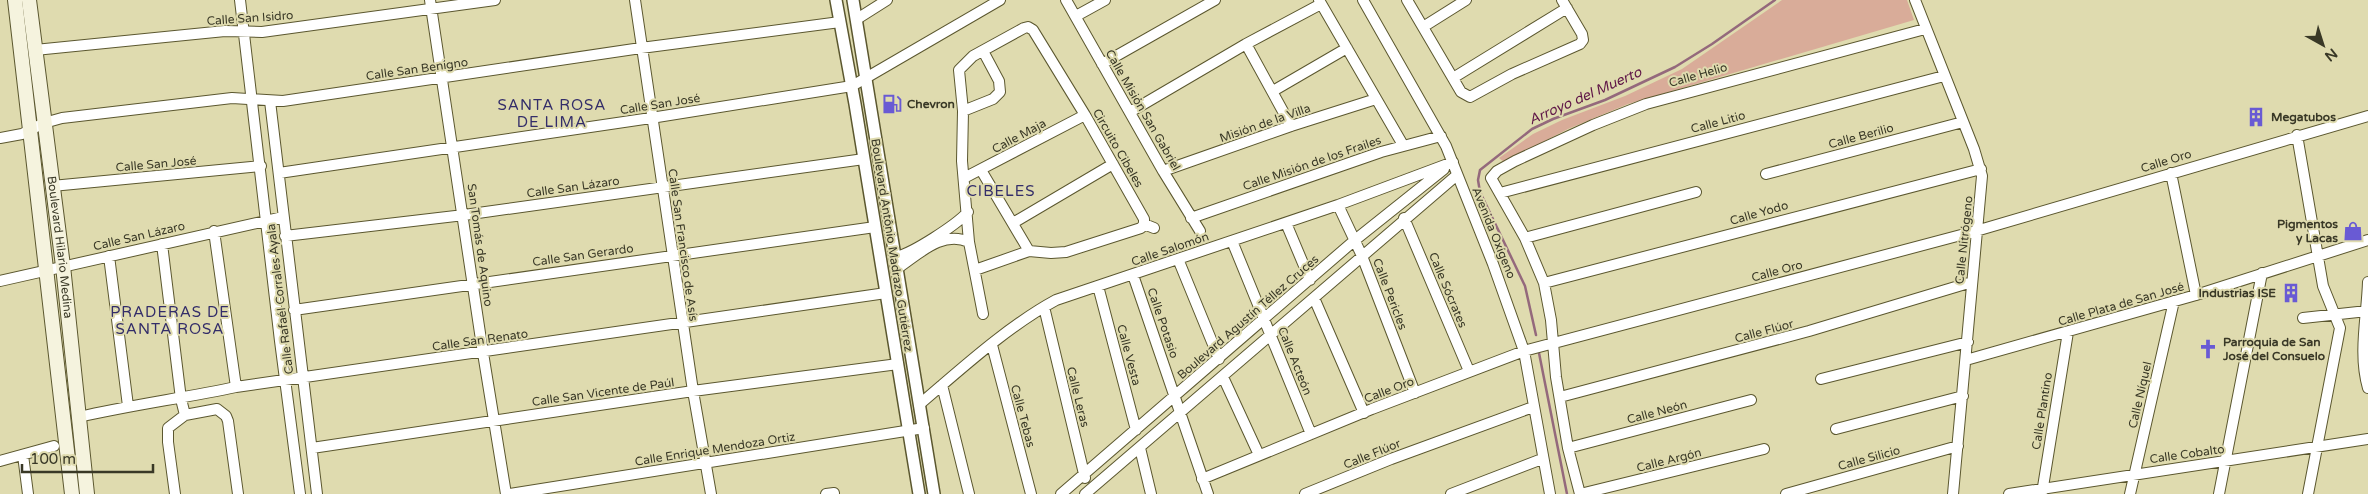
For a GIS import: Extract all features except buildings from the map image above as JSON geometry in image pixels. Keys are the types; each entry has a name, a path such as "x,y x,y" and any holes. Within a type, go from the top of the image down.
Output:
{"main road":[{"name":"Boulevard Hilario Medina","path":"15,0 72,494"},
{"name":"Boulevard Hilario Medina","path":"29,0 63,266 87,494"}],"street":[{"name":"Calle Rafaél Corrales Ayala","path":"240,0 300,494"},
{"name":"Calle San Isidro","path":"35,50 244,31 268,31 431,4 495,0"},
{"name":"Calle San Francisco de Asís","path":"635,0 692,391 711,494"},
{"name":"Boulevard Antônio Madrazo Gutiérrez","path":"836,0 852,86 919,494"},
{"name":"Boulevard Antônio Madrazo Gutiérrez","path":"853,0 934,494"},
{"path":"856,18 888,0"},
{"name":"Calle San José","path":"278,173 651,118 852,86 1000,0"},
{"name":"Calle Misión San Gabriel","path":"1066,0 1164,172 1200,231"},
{"path":"1076,16 1105,0"},
{"path":"1102,64 1215,0"},
{"name":"Avenida Oxígeno","path":"1363,0 1442,136 1493,264 1524,351 1542,459 1550,494"},
{"path":"1407,0 1461,92 1470,97 1512,74 1580,44 1583,40 1582,34 1565,4 1453,78"},
{"path":"1423,27 1466,0"},
{"name":"Calle Nitrógeno","path":"1915,0 1981,169 1983,188 1976,231 1968,342 1953,494"},
{"path":"1130,112 1320,2 1403,145"},
{"name":"San Tomás de Aquino","path":"431,4 464,215 483,353 508,494"},
{"name":"Calle San Benigno","path":"0,138 30,131 44,123 62,118 232,98 252,98 270,101 443,78 641,48 840,22"},
{"name":"Circuito Cibeles","path":"983,314 969,242 968,212 962,161 963,111 959,70 966,61 1024,28 1028,27 1033,30 1085,115 1144,220 1144,224"},
{"name":"Calle Helio","path":"1491,178 1497,171 1516,161 1618,114 1646,104 1925,29"},
{"path":"1246,44 1292,126"},
{"path":"1273,91 1347,48"},
{"path":"963,111 993,99 1000,92 999,81 983,51"},
{"name":"Calle Litio","path":"1500,194 1944,76"},
{"name":"Misión de la Villa","path":"1164,172 1292,126 1376,100"},
{"name":"Calle Rafaél Corrales Ayala","path":"270,101 317,494"},
{"name":"Calle Maja","path":"964,178 1085,115"},
{"name":"Calle Oro","path":"1202,479 1469,371 1524,351 1976,231 2368,116"},
{"name":"Calle Berilio","path":"1766,174 1963,122"},
{"path":"2298,135 2323,286 2340,328 2340,335 2327,384 2308,494"},
{"name":"Calle Misión de los Frailes","path":"1191,218 1403,145 1442,136"},
{"name":"Calle San Lázaro","path":"285,236 464,215 864,160"},
{"name":"Calle Salomón","path":"920,404 992,345 1044,307 1098,286 1338,205 1453,162"},
{"name":"Boulevard Agustín Téllez Cruces","path":"1061,494 1265,320 1355,240 1453,162"},
{"path":"1013,223 1113,164"},
{"name":"Calle San José","path":"52,186 261,166"},
{"name":"Calle Yodo","path":"1544,283 1709,241 1779,220 1981,169"},
{"path":"981,170 1029,251"},
{"path":"2171,173 2196,295"},
{"path":"1087,493 1404,218 1457,175"},
{"name":"Avenida Oxígeno","path":"1491,178 1525,238 1544,283 1568,448 1580,494"},
{"path":"1525,238 1696,192"},
{"name":"Calle Pericles","path":"1338,205 1362,256 1415,393"},
{"path":"897,262 954,224 968,212"},
{"name":"Calle San Lázaro","path":"0,281 214,231 283,217"},
{"name":"Calle Sócrates","path":"1404,218 1469,371"},
{"path":"1286,223 1310,280"},
{"path":"975,270 1029,251 1051,254 1066,252 1141,228 1144,224 1154,228"},
{"name":"Calle San Gerardo","path":"294,310 875,227"},
{"path":"214,231 236,388"},
{"path":"897,262 943,240 959,238 969,242"},
{"name":"Calle Plata de San José","path":"1966,360 2196,295 2368,240"},
{"name":"Calle Acteón","path":"1232,241 1311,434"},
{"path":"162,244 181,399 186,415"},
{"path":"109,256 128,406"},
{"path":"1178,259 1219,359"},
{"path":"2219,494 2262,273"},
{"name":"Calle Potasio","path":"1133,275 1208,494"},
{"name":"Calle Flúor","path":"1560,397 1746,349 1972,282"},
{"path":"2368,282 2364,364 2368,388"},
{"name":"Calle Vesta","path":"1098,286 1136,430"},
{"name":"Calle San Renato","path":"79,417 128,406 181,399 303,377 483,353 886,293"},
{"path":"1314,298 1364,413"},
{"name":"Calle Níquel","path":"2130,494 2174,301"},
{"name":"Calle Leras","path":"1044,307 1087,493"},
{"path":"2303,318 2367,311"},
{"name":"Calle Plantino","path":"2042,491 2068,332"},
{"path":"1821,379 1968,342"},
{"name":"Calle Tebas","path":"992,345 1031,494"},
{"name":"Calle San Vicente de Paúl","path":"312,448 692,391 898,364"},
{"path":"1223,376 1259,455"},
{"path":"942,385 969,494"},
{"path":"202,394 204,410"},
{"path":"1836,429 1963,396"},
{"name":"Calle Neón","path":"1568,448 1751,400"},
{"name":"Calle Flúor","path":"1305,494 1391,459 1533,407"},
{"path":"175,494 168,428 186,415 204,410 217,410 226,416 238,494"},
{"name":"Calle Enrique Mendoza Ortiz","path":"508,494 924,428"},
{"name":"Calle Cobalto","path":"2010,494 2042,491 2134,473 2368,439"},
{"path":"0,461 54,446"},
{"name":"Calle Silicio","path":"1786,494 1958,446"},
{"path":"1140,448 1151,494"},
{"name":"Calle Argón","path":"1580,494 1764,449"},
{"path":"22,455 28,494"},
{"path":"1452,494 1542,459"}],"shaded area":[{"path":"1782,0 1907,0 1914,20 1628,104 1568,129 1504,162 1499,158 1533,134 1562,120 1625,96 1682,69"}],"waterway":[{"name":"Arroyo del Muerto","path":"1536,335 1525,286 1480,192 1478,180 1480,170 1532,129 1553,119 1605,100 1675,67 1775,0"},
{"name":"Arroyo del Muerto","path":"1539,353 1567,494"}],"place":[{"name":"Chevron","path":"892,104"},
{"name":"Megatubos","path":"2256,117"},
{"name":"Pigmentos y Lacas","path":"2353,231"},
{"name":"Industrias ISE","path":"2291,293"},
{"name":"Parroquia de San José del Consuelo","path":"2208,349"}],"district":[{"name":"SANTA ROSA DE LIMA","path":"552,114"},
{"name":"CIBELES","path":"1001,191"},
{"name":"PRADERAS DE SANTA ROSA","path":"170,320"}]}
